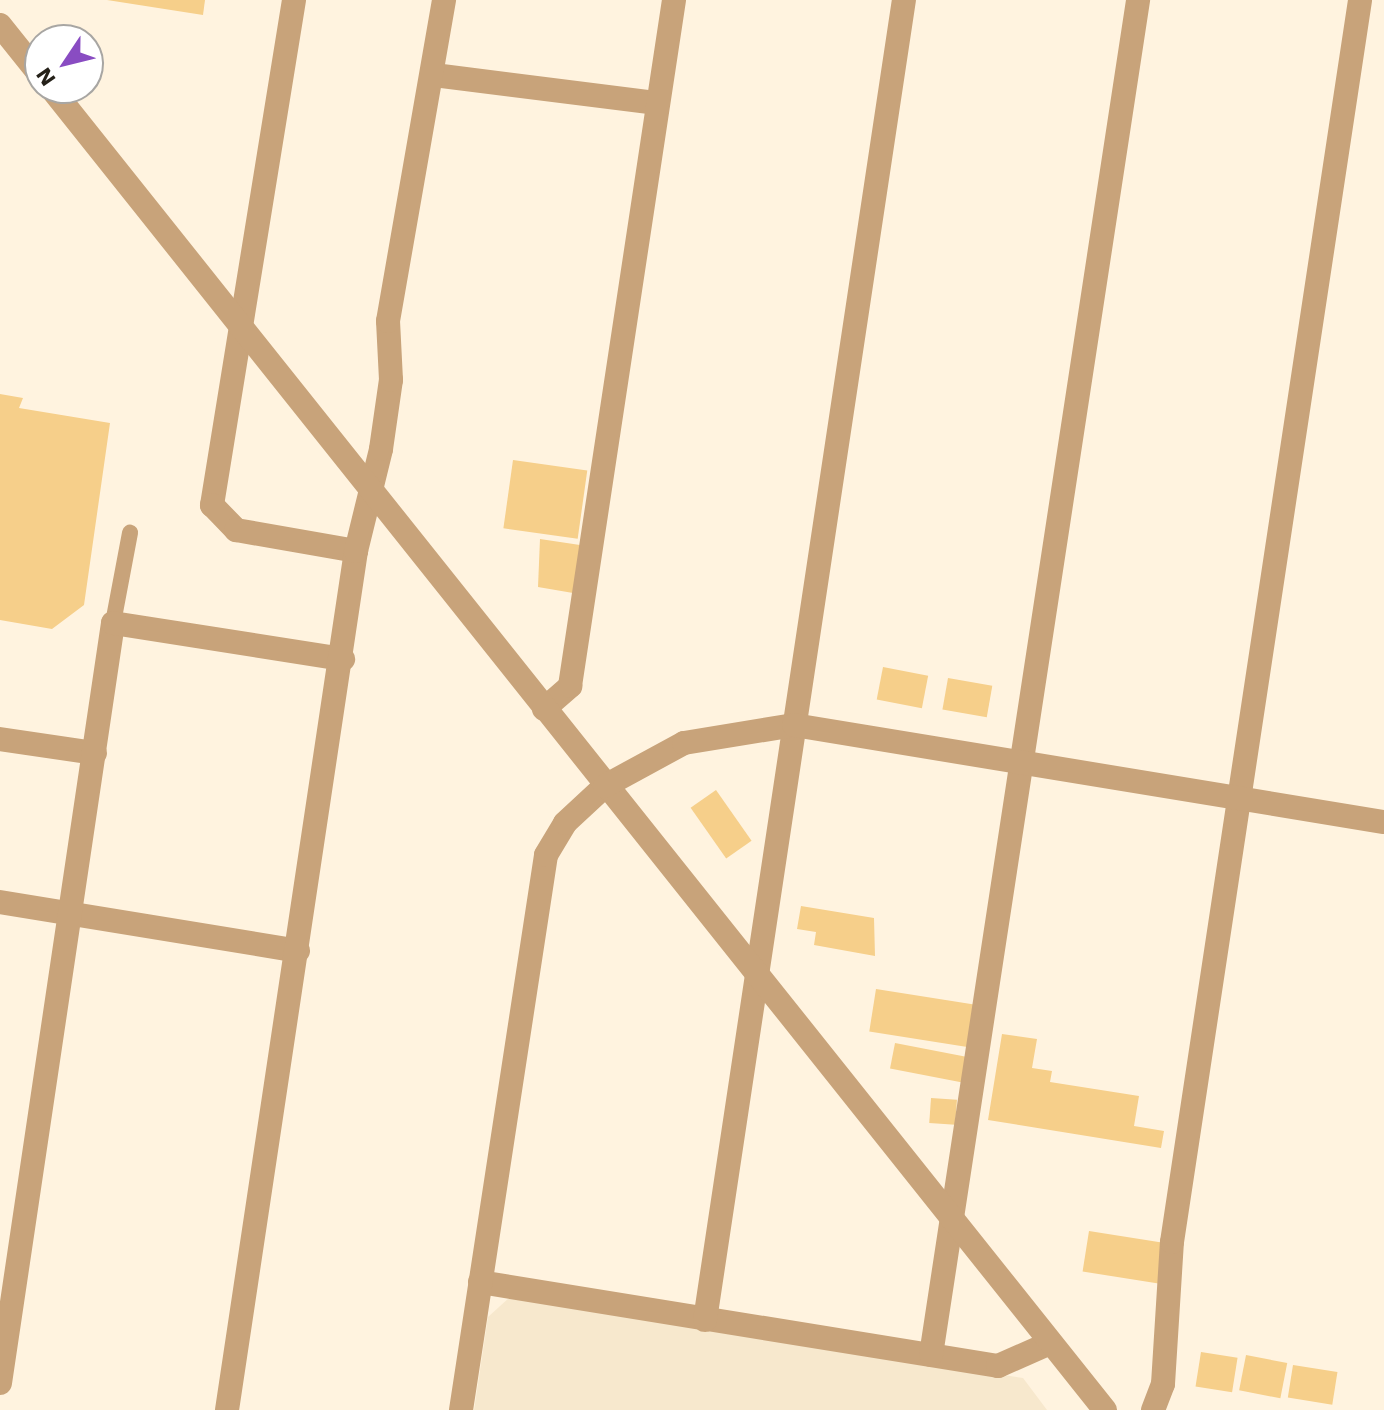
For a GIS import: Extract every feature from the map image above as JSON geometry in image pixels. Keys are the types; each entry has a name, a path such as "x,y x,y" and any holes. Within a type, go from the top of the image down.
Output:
{"street":[{"path":"294,0 212,505 236,530 356,551"},
{"path":"227,1410 343,659 356,551 372,493 391,380 388,321 434,75 444,0"},
{"path":"544,709 570,686 674,0"},
{"path":"705,1320 759,981 794,725 904,0"},
{"path":"931,1355 1025,760 1138,0"},
{"path":"1153,1410 1163,1384 1172,1242 1360,0"},
{"path":"0,25 24,55"},
{"path":"434,75 657,103"},
{"path":"64,104 759,981 1105,1410"},
{"path":"0,1383 8,1268 75,912 113,623 343,659"},
{"path":"461,1410 546,855 565,823 605,786 684,743 794,725 1241,794 1384,822"},
{"path":"0,739 95,753"},
{"path":"0,902 298,951"},
{"path":"480,1282 998,1366 1050,1343"}],"lane":[{"path":"113,623 130,533"}],"shaded area":[{"path":"510,1297 1023,1378 1047,1410 474,1410 488,1317"}],"building":[{"path":"107,0 205,0 203,15"},
{"path":"0,394 23,398 19,408 110,423 84,605 52,629 0,620"},
{"path":"513,460 587,470 578,539 503,528"},
{"path":"540,539 580,545 573,593 538,587"},
{"path":"883,667 928,676 922,708 877,699"},
{"path":"948,678 992,686 987,717 942,710"},
{"path":"716,790 752,841 726,859 691,808"},
{"path":"801,906 874,918 875,956 814,945 816,932 797,929"},
{"path":"876,989 979,1005 972,1048 869,1031"},
{"path":"1002,1034 1037,1039 1032,1068 1052,1071 1050,1082 1139,1096 1134,1126 1164,1131 1161,1148 988,1120"},
{"path":"895,1043 969,1057 964,1083 890,1069"},
{"path":"931,1098 957,1100 955,1125 929,1123"},
{"path":"1089,1231 1168,1244 1162,1284 1083,1271"},
{"path":"1201,1352 1238,1358 1232,1392 1196,1387"},
{"path":"1246,1355 1287,1363 1280,1398 1239,1390"},
{"path":"1293,1365 1337,1372 1332,1405 1288,1398"}]}
